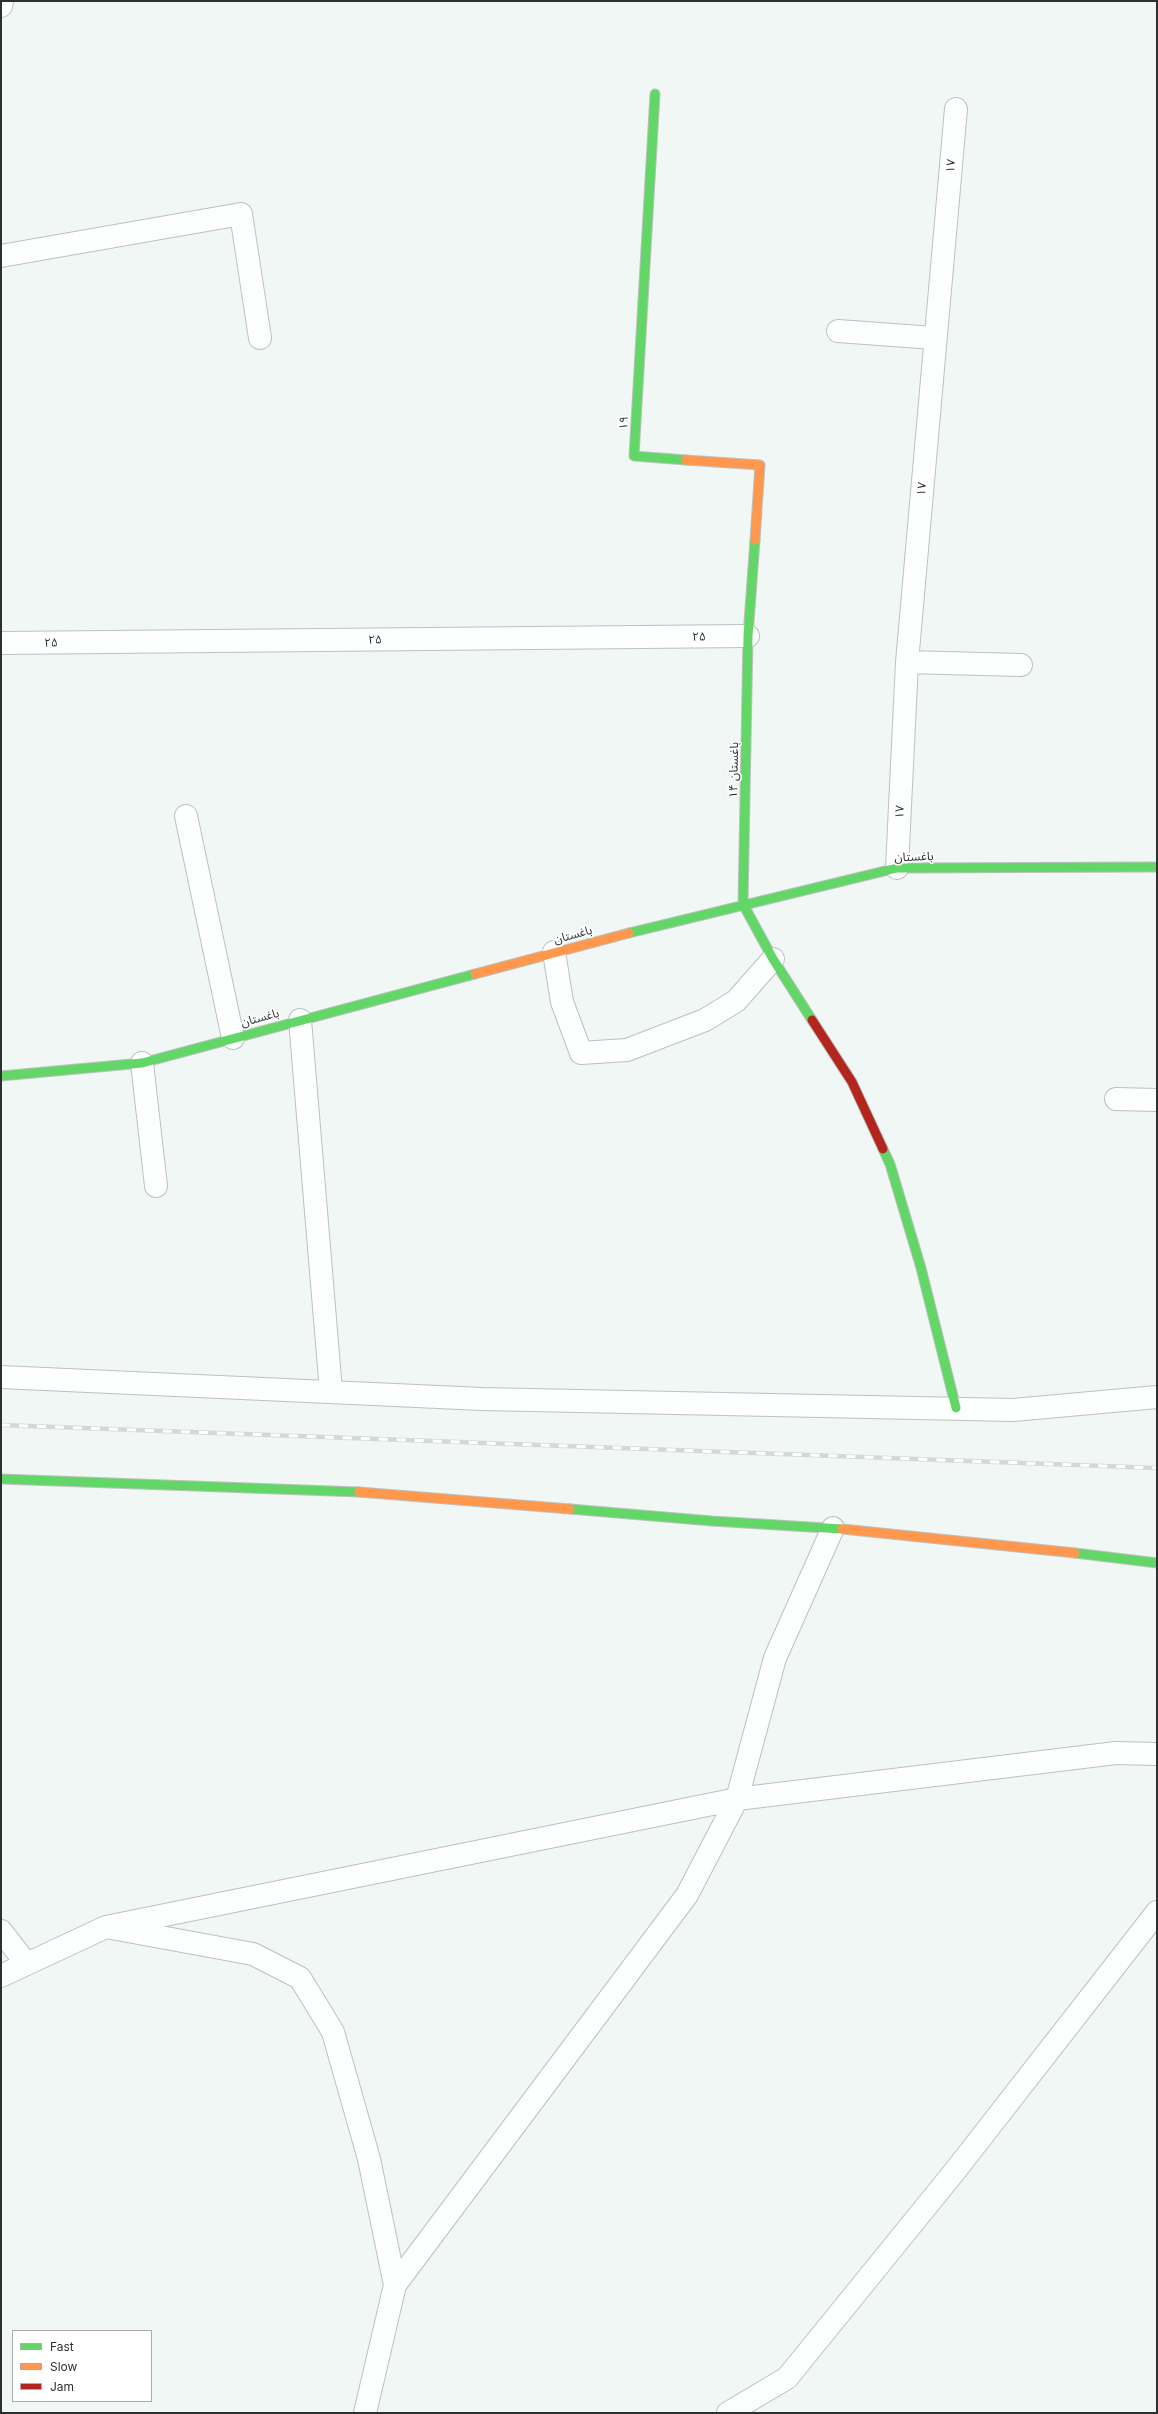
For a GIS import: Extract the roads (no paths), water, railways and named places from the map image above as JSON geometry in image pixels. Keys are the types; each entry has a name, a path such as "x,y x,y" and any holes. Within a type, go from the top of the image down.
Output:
{"street":[{"path":"1,6 2,1"},
{"name":"۱۹","path":"655,94 634,456 760,465 748,636"},
{"name":"۱۷","path":"897,868 907,662 934,338 956,110"},
{"path":"1,256 241,214 260,338"},
{"path":"838,331 934,338"},
{"name":"۲۵","path":"1,643 748,636"},
{"name":"باغستان ۱۴","path":"743,904 748,636"},
{"path":"907,662 1021,665"},
{"path":"186,816 233,1038"},
{"name":"باغستان","path":"1,1076 142,1063 554,952 743,904 897,868 1157,868"},
{"path":"743,904 772,959 852,1082 890,1164 921,1268 956,1408"},
{"path":"554,952 562,1002 581,1053 627,1050 705,1020 736,1001 772,959"},
{"path":"300,1020 331,1391"},
{"path":"142,1063 156,1186"},
{"path":"1116,1099 1157,1100"},
{"path":"1,1377 482,1399 1013,1410 1157,1397"},
{"path":"1,1479 388,1492 712,1521 833,1528 1035,1548 1157,1563"},
{"path":"366,2413 395,2285 687,1895 737,1799 774,1658 833,1528"},
{"path":"1,1976 26,1963 106,1927 737,1799 1116,1753 1157,1754"},
{"path":"728,2413 787,2378 955,2171 1157,1912"},
{"path":"106,1927 252,1954 300,1978 333,2032 369,2159 395,2285"},
{"path":"1,1931 26,1963"}],"railway":[{"path":"1,1425 1157,1468"}]}
